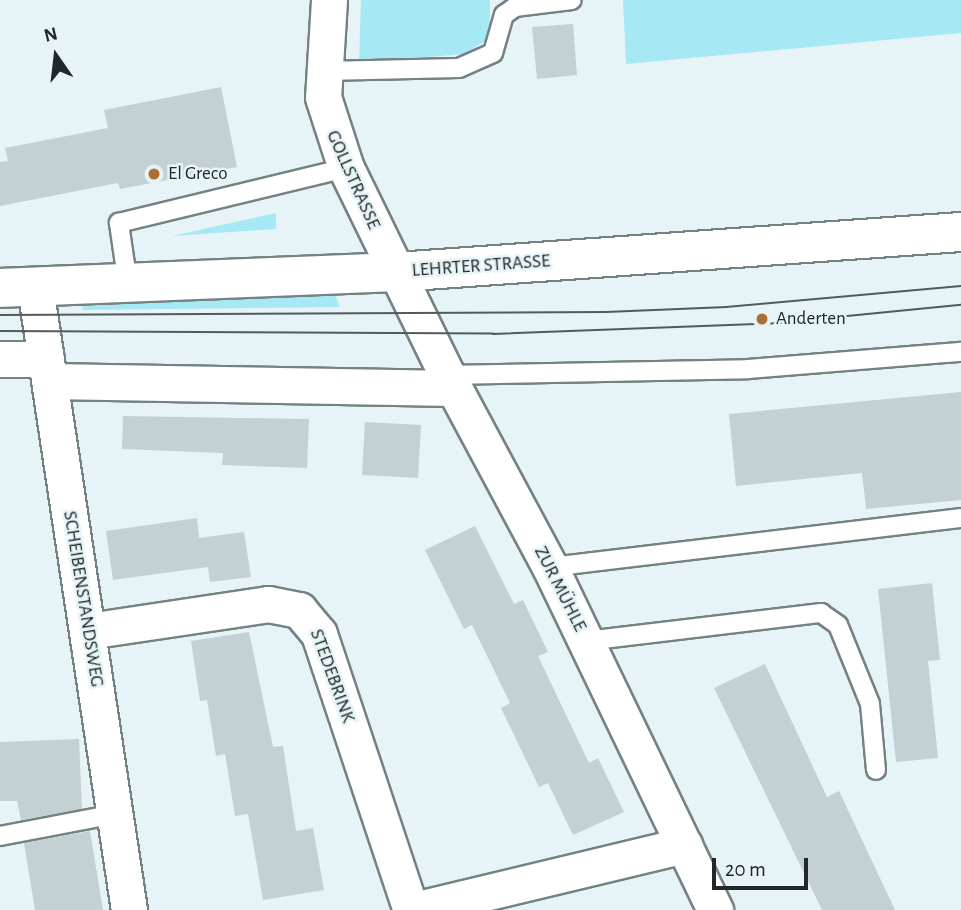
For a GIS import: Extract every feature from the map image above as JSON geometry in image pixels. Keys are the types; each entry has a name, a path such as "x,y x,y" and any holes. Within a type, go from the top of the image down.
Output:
{"main road":[{"name":"LEHRTER STRASSE","path":"17,288 397,272 961,232"}],"street":[{"name":"GOLLSTRASSE","path":"329,0 324,71 329,126 346,168 397,272"},
{"name":"ZUR MÜHLE","path":"397,272 450,381 550,567 715,910"},
{"name":"SCHEIBENSTANDSWEG","path":"17,288 48,370 129,910"},
{"path":"0,359 48,370 450,381"},
{"name":"STEDEBRINK","path":"88,631 268,604 288,606 306,616 319,634 412,910 684,845"}],"lane":[{"path":"324,71 458,68 493,52 505,15 515,7 572,0"},
{"path":"128,285 119,223 346,168"},
{"path":"450,381 748,369 961,352"},
{"path":"550,567 961,518"},
{"path":"586,641 821,613 838,625 870,704 876,770"},
{"path":"0,836 114,814"}],"shaded area":[{"path":"361,0 490,0 490,38 464,54 359,63"},
{"path":"623,0 961,0 961,33 626,64"},
{"path":"276,213 276,229 172,236"},
{"path":"335,294 340,307 83,310 82,306"}],"building":[{"path":"573,24 577,75 537,79 532,27"},
{"path":"221,87 237,167 120,189 118,183 0,206 0,162 8,161 5,148 108,128 104,110"},
{"path":"961,392 961,500 866,509 862,473 736,486 729,414"},
{"path":"123,416 309,419 307,468 222,465 223,453 122,449"},
{"path":"365,422 421,425 418,478 362,475"},
{"path":"197,518 199,538 244,532 251,577 210,582 208,567 113,580 106,531"},
{"path":"475,526 514,604 523,600 548,652 538,656 589,763 598,758 624,812 573,835 548,783 539,787 501,708 510,703 472,625 464,629 425,550"},
{"path":"932,583 940,660 928,661 938,758 896,762 878,589"},
{"path":"249,632 273,747 283,746 296,831 313,828 324,890 263,900 248,814 235,816 225,754 216,756 207,700 200,701 191,641"},
{"path":"765,664 827,797 839,791 895,910 822,910 714,688"},
{"path":"79,739 82,809 21,820 17,801 0,801 0,742"},
{"path":"90,831 103,910 35,910 24,843"}],"tram line":[{"path":"0,315 606,312 727,307 961,286"},
{"path":"0,331 493,334 776,323 961,305"}],"place":[{"name":"El Greco","path":"154,174"},
{"name":"Anderten","path":"762,319"}]}
